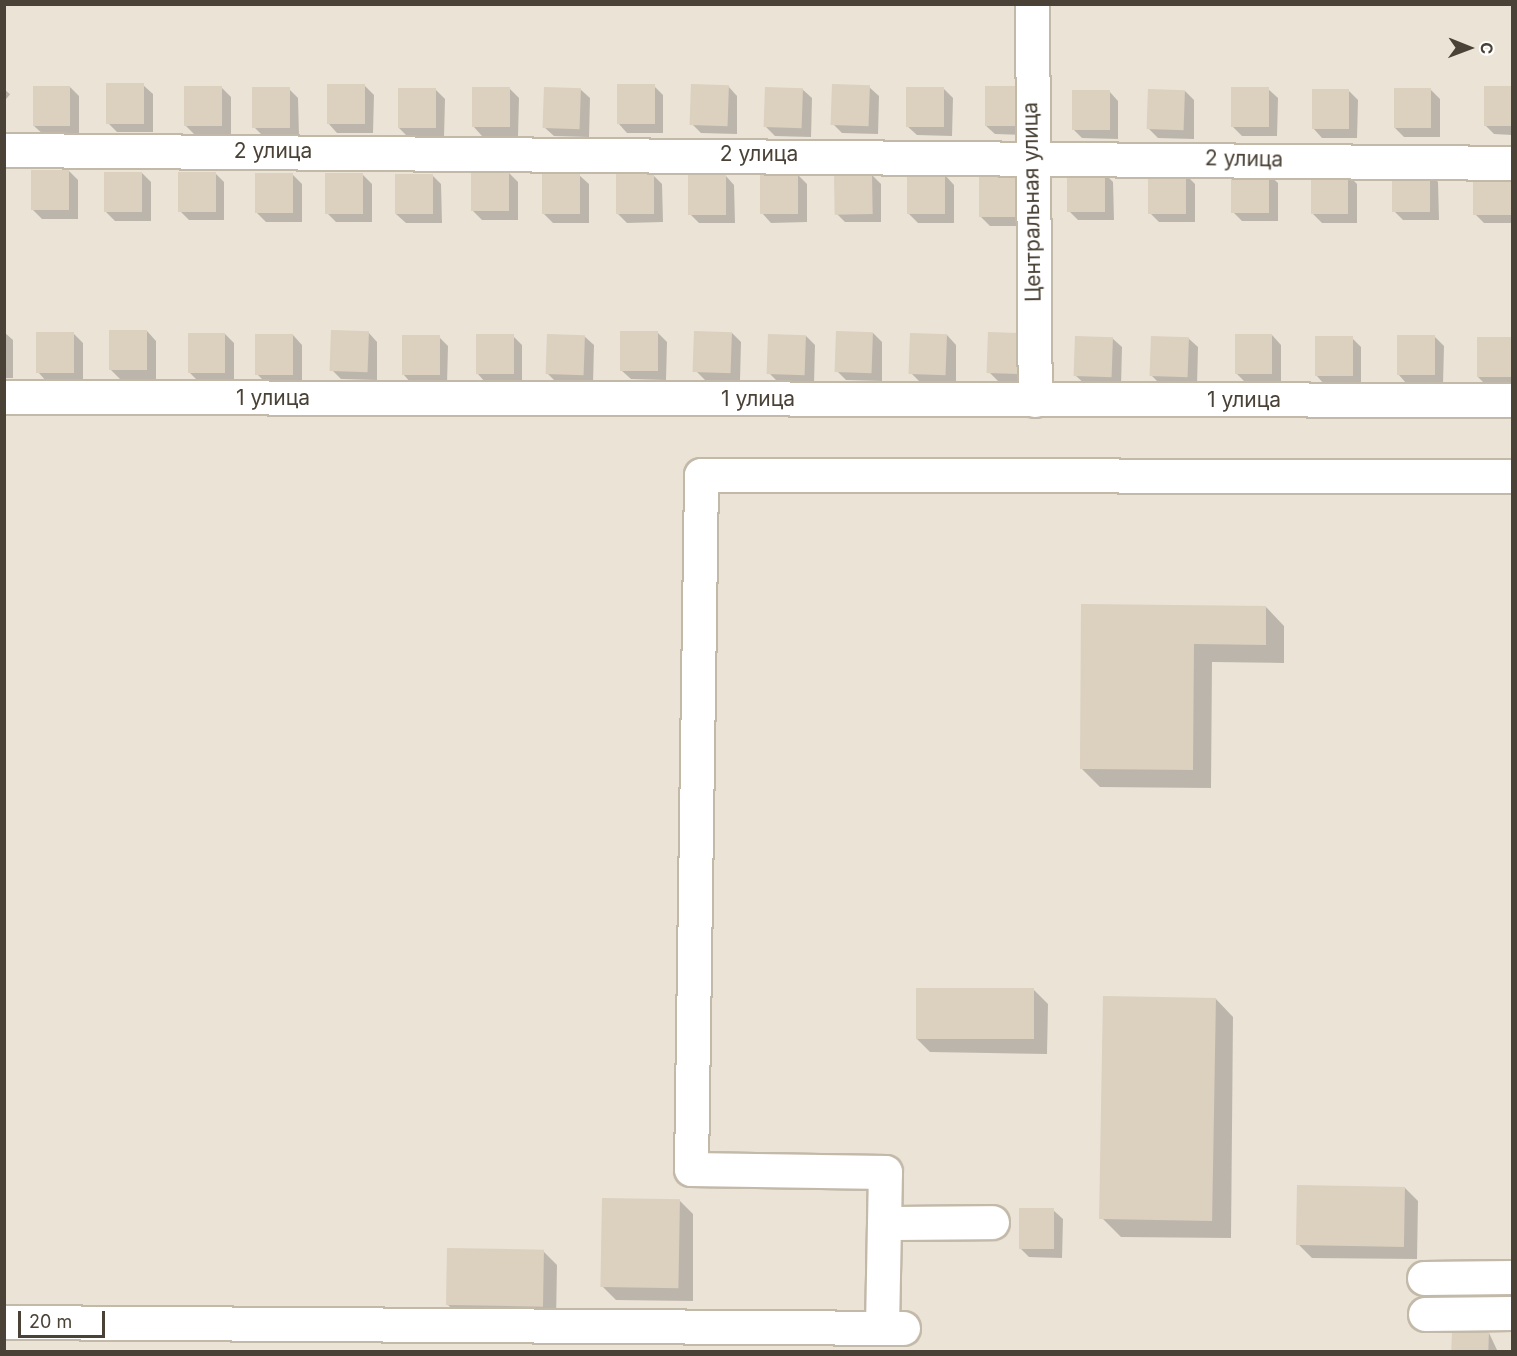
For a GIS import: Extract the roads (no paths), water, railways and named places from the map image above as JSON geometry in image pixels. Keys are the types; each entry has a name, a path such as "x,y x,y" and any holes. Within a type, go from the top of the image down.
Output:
{"street":[{"name":"Центральная улица","path":"1032,4 1031,156 1035,400"},
{"name":"2 улица","path":"4,150 1031,156 1512,163"},
{"name":"1 улица","path":"4,397 1512,400"},
{"path":"4,1322 893,1327 884,1223 885,1172 691,1169 701,475 1512,476"},
{"path":"884,1223 992,1222"},
{"path":"1424,1278 1512,1277"},
{"path":"1425,1314 1512,1313"}]}
